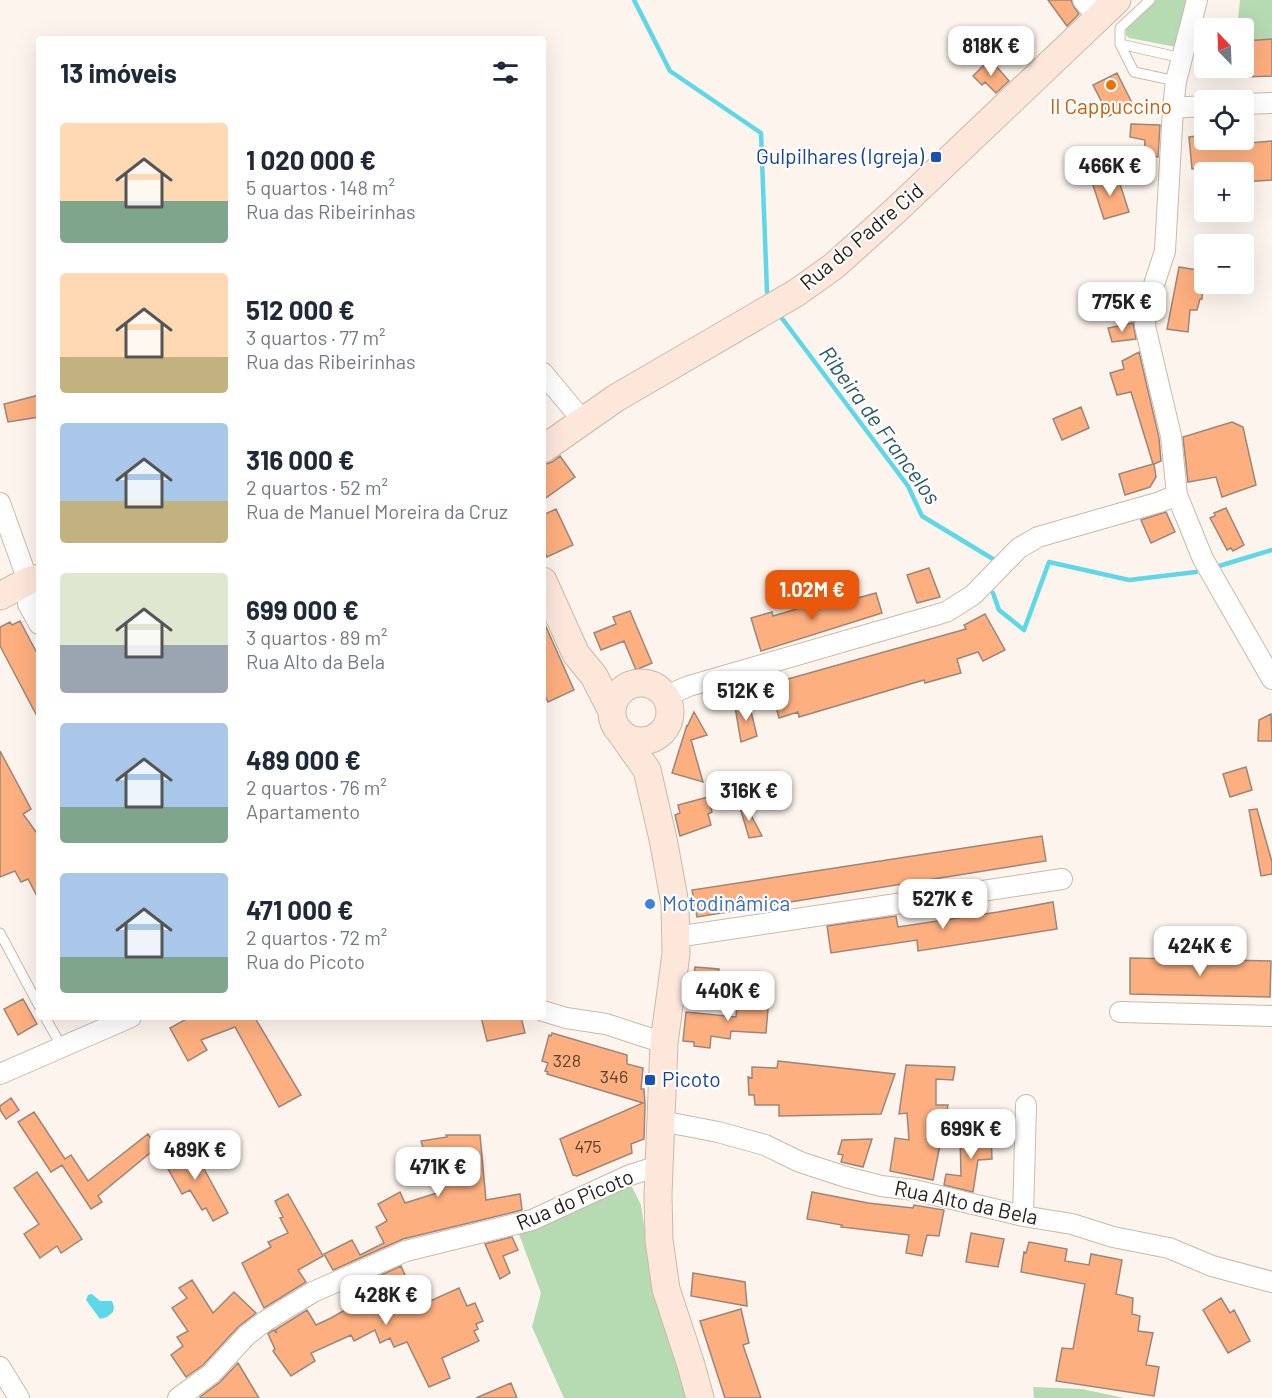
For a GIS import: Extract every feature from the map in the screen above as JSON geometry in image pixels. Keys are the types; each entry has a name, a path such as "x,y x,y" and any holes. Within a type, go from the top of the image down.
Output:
{"street":[{"path":"1197,0 1176,81 1165,251 1146,309 1145,326 1171,436 1177,495 1203,559 1271,674"},
{"name":"Rua do Padre Cid","path":"546,447 616,398 796,293 834,266 903,205 1100,6"},
{"path":"1254,104 1272,103"},
{"path":"1173,108 1194,107"},
{"path":"546,377 583,421"},
{"path":"666,696 689,686 946,612 973,595 1019,548 1038,537 1177,495"},
{"path":"0,503 33,579 28,604 36,619"},
{"path":"0,596 33,579"},
{"path":"546,588 576,654 594,676 612,711 613,721 647,770 663,839 675,904 676,937 663,1043 659,1240 666,1289 691,1365 699,1398"},
{"path":"594,676 633,684 651,685 660,689 666,696 670,704 669,723 658,737 647,770"},
{"path":"612,711 618,694 633,684"},
{"path":"623,736 640,742 658,737"},
{"path":"676,937 1062,879"},
{"path":"546,1012 566,1018 606,1024 663,1043"},
{"path":"1120,1012 1272,1016"},
{"path":"0,1074 124,1020"},
{"path":"1023,1216 1026,1105"},
{"name":"Rua Alto da Bela","path":"661,1121 718,1132 765,1145 800,1162 880,1186 914,1190 1023,1216 1072,1224 1113,1237 1169,1248 1212,1266 1272,1282"},
{"name":"Rua do Picoto","path":"178,1398 211,1374 248,1335 264,1322 313,1292 406,1251 532,1220 630,1175 659,1166"},
{"path":"0,1367 19,1398"}],"lane":[{"path":"1150,0 1120,28 1120,44 1134,72 1176,81"},
{"path":"1120,44 1182,58"},
{"path":"0,933 36,1000"},
{"path":"47,1020 62,1047"}],"green space":[{"path":"1155,0 1188,0 1176,47 1129,38 1126,35 1126,28"},
{"path":"1240,0 1272,0 1272,39 1254,40 1254,18 1238,18"},
{"path":"630,1183 641,1205 645,1231 687,1398 564,1398 532,1327 541,1293 517,1229"},
{"path":"1033,1387 1082,1389 1124,1398 1034,1398"}],"water":[{"path":"92,1294 100,1301 112,1301 113,1312 100,1319 86,1300 88,1295"}],"building":[{"path":"1048,0 1071,0 1079,14 1067,26"},
{"path":"1272,39 1272,76 1254,77 1254,40"},
{"path":"990,59 1009,81 996,93 985,82 982,85 973,76"},
{"path":"1117,73 1132,103 1109,116 1093,85"},
{"path":"1131,124 1160,125 1158,157 1144,156 1145,140 1130,137"},
{"path":"1194,136 1194,150 1254,150 1254,143 1272,141 1272,180 1254,181 1254,162 1194,162 1194,169 1192,169 1189,137"},
{"path":"1117,175 1129,212 1104,219 1092,182"},
{"path":"1179,267 1194,269 1194,294 1202,294 1202,299 1200,299 1197,310 1190,310 1188,332 1167,329"},
{"path":"1133,323 1136,339 1112,342 1108,328"},
{"path":"1139,352 1159,438 1161,461 1154,464 1156,477 1150,487 1125,495 1119,474 1153,464 1131,392 1117,395 1110,373 1124,369 1122,361"},
{"path":"36,396 36,417 8,422 4,404"},
{"path":"1081,407 1089,428 1062,440 1053,419"},
{"path":"1232,422 1243,427 1256,485 1222,497 1216,477 1188,482 1183,437"},
{"path":"560,456 575,477 546,498 546,464"},
{"path":"1226,508 1244,545 1233,551 1231,548 1227,550 1210,518 1215,516 1214,513"},
{"path":"556,509 573,545 547,557 546,555 546,514"},
{"path":"1166,512 1175,532 1151,543 1141,520"},
{"path":"929,568 940,597 917,603 907,575"},
{"path":"876,593 882,613 761,651 751,618 772,612 773,616 807,606 808,611 814,610"},
{"path":"630,611 652,663 636,670 624,641 601,650 594,633 616,624 613,617"},
{"path":"985,614 1005,650 983,661 978,652 957,659 961,673 925,683 924,680 799,717 798,712 779,718 770,684 966,629 964,625"},
{"path":"20,621 36,651 36,714 0,646 0,627 10,622 12,625"},
{"path":"546,627 574,690 548,702 546,698"},
{"path":"749,703 757,736 741,742 735,707"},
{"path":"694,712 707,735 691,740 703,782 672,773 687,725 687,727"},
{"path":"1271,714 1272,741 1258,741 1259,720"},
{"path":"0,751 31,809 23,814 36,832 36,894 28,879 21,882 15,871 0,877"},
{"path":"1246,767 1252,790 1230,797 1223,774"},
{"path":"708,797 712,812 708,814 711,825 680,836 675,815 680,813 678,805"},
{"path":"744,802 762,836 749,838 739,804"},
{"path":"1257,809 1272,862 1272,874 1261,876 1249,810"},
{"path":"1042,836 1046,861 697,917 692,890"},
{"path":"1053,902 1057,929 918,951 917,940 831,953 827,926 896,916 898,927"},
{"path":"1130,958 1271,961 1270,997 1130,994"},
{"path":"695,967 719,969 717,988 693,984"},
{"path":"738,995 769,997 766,1033 731,1031 730,1039 711,1036 710,1048 694,1046 694,1042 683,1041 686,1012 736,1017"},
{"path":"23,999 37,1024 18,1035 4,1009"},
{"path":"185,1020 256,1020 301,1095 279,1107 235,1027 201,1040 207,1050 188,1061 170,1028"},
{"path":"482,1020 522,1020 525,1033 487,1041"},
{"path":"552,1033 627,1055 627,1064 643,1068 641,1089 644,1089 645,1104 644,1139 631,1144 632,1153 577,1176 573,1175 560,1139 643,1103 547,1074 548,1072 545,1071 548,1063 542,1061 549,1035 551,1036"},
{"path":"778,1061 895,1074 881,1114 779,1116 779,1105 755,1105 754,1095 749,1095 748,1077 752,1078 752,1067 777,1068"},
{"path":"906,1065 955,1067 953,1080 936,1079 936,1105 948,1105 933,1180 890,1171 895,1138 909,1140 907,1113 899,1114"},
{"path":"11,1098 19,1110 6,1119 0,1106"},
{"path":"34,1112 65,1159 71,1155 88,1181 148,1134 156,1148 98,1196 102,1202 91,1209 62,1165 51,1172 18,1122"},
{"path":"991,1133 992,1159 978,1160 973,1192 944,1185 946,1174 961,1176 960,1134"},
{"path":"446,1135 480,1135 486,1200 520,1194 522,1210 403,1239 333,1270 324,1254 352,1240 360,1255 384,1243 376,1227 387,1221 378,1204 400,1192 405,1203 437,1193 421,1141 447,1137"},
{"path":"872,1139 863,1167 841,1162 843,1155 838,1154 842,1140"},
{"path":"191,1145 228,1213 213,1221 206,1208 202,1210 190,1190 182,1194 163,1160"},
{"path":"37,1172 82,1239 61,1253 57,1246 40,1258 24,1234 39,1224 14,1188"},
{"path":"812,1192 868,1203 913,1208 914,1205 944,1210 939,1236 927,1235 922,1256 906,1253 909,1235 841,1227 842,1225 807,1219"},
{"path":"288,1194 323,1256 298,1270 306,1282 264,1308 242,1263 271,1247 268,1242 288,1233 275,1201"},
{"path":"971,1233 1004,1239 998,1267 966,1262"},
{"path":"512,1237 518,1250 503,1256 510,1273 500,1279 485,1244"},
{"path":"1029,1242 1067,1249 1065,1261 1089,1265 1091,1254 1122,1260 1116,1294 1133,1298 1132,1314 1140,1316 1138,1331 1153,1333 1146,1365 1159,1367 1154,1396 1056,1381 1062,1348 1073,1349 1085,1284 1021,1272 1024,1252 1026,1253"},
{"path":"401,1266 419,1306 459,1288 467,1306 475,1303 483,1321 476,1324 478,1329 474,1331 479,1341 442,1358 450,1378 429,1387 407,1342 394,1347 390,1338 380,1343 375,1330 354,1341 351,1335 311,1353 315,1361 291,1376 273,1351 275,1349 268,1334 273,1330 277,1333 275,1330 307,1310 316,1325 331,1318 345,1310 341,1302 347,1299 344,1292"},
{"path":"693,1273 745,1282 747,1306 691,1296"},
{"path":"192,1280 213,1313 234,1292 256,1313 238,1327 203,1365 186,1377 171,1355 183,1346 177,1337 188,1331 172,1308 187,1298 179,1288"},
{"path":"1221,1298 1230,1313 1234,1310 1250,1341 1228,1353 1203,1310"},
{"path":"741,1309 749,1343 743,1345 761,1398 725,1398 700,1321"},
{"path":"238,1363 259,1398 200,1397 220,1382"},
{"path":"511,1383 517,1398 476,1398"}],"waterway":[{"name":"Ribeira de Francelos","path":"634,0 670,71 761,133 767,292"},
{"name":"Ribeira de Francelos","path":"781,317 908,486 922,516 993,559"},
{"name":"Ribeira de Francelos","path":"1219,566 1272,550"},
{"name":"Ribeira de Francelos","path":"993,593 999,610 1024,630 1049,562 1129,580 1196,572"}],"place":[{"name":"Il Cappuccino","path":"1111,85"},
{"name":"Gulpilhares (Igreja)","path":"936,157"},
{"name":"Motodinâmica","path":"650,904"},
{"name":"Picoto","path":"650,1080"}]}
